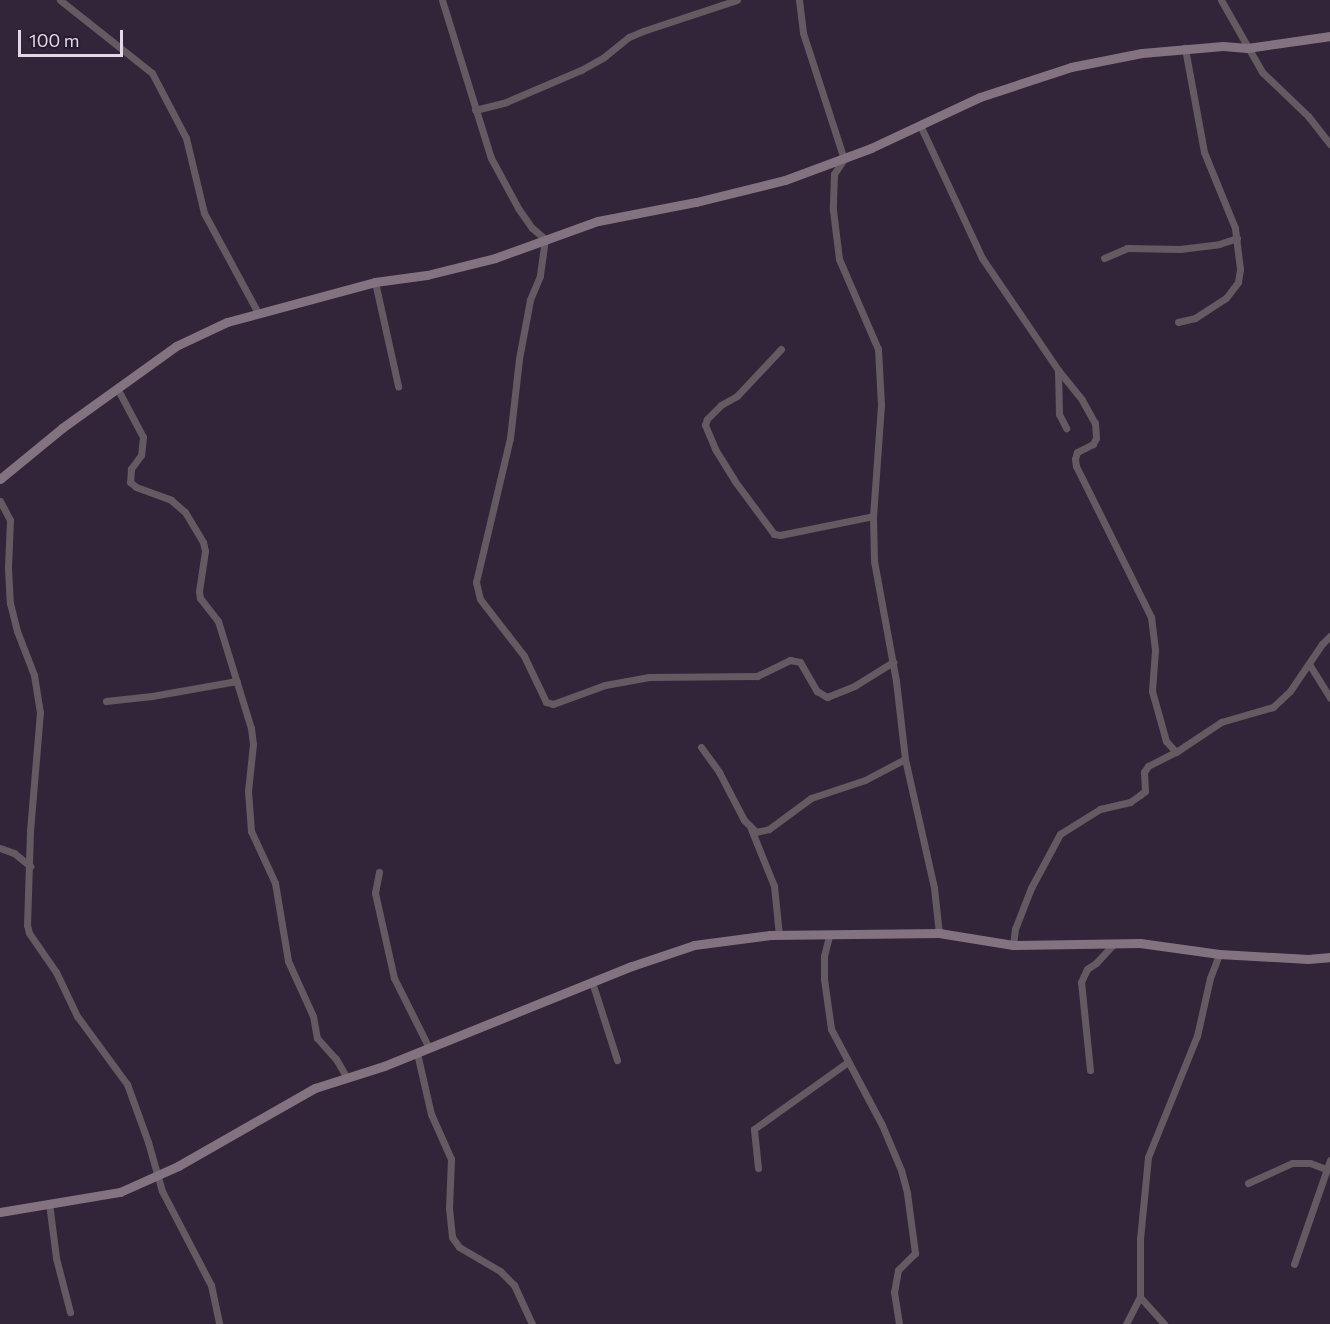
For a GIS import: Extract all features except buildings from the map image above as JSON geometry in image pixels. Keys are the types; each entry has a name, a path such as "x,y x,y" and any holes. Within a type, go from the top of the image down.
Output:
{"street":[{"path":"60,0 152,73 186,138 204,213 258,313"},
{"path":"442,0 491,158 532,228 545,239"},
{"path":"475,110 506,102 580,70 604,57 629,37 643,31 737,0"},
{"path":"799,0 803,33 844,159"},
{"path":"1221,0 1247,48 1272,85 1308,116 1330,144"},
{"path":"0,479 117,388 176,346 226,322 375,282 460,268 495,258 598,221 755,188 844,159 980,97 1033,78 1112,57 1223,45 1247,48 1330,36"},
{"path":"1178,322 1195,318 1208,311 1234,290 1240,269 1238,238 1204,152 1185,48"},
{"path":"920,125 982,258 1058,370 1082,400 1095,423 1096,438 1092,444 1077,452 1076,466 1151,616 1155,650 1151,674 1153,698 1166,741 1176,752"},
{"path":"844,159 834,174 833,210 839,259 847,281 874,334 881,375 873,516 874,561 893,662 905,759 933,888 939,933"},
{"path":"1104,258 1127,248 1179,249 1219,244 1238,238"},
{"path":"545,239 540,276 530,300 519,359 510,438 476,582 480,599 516,643 546,702 563,701 605,685 649,677 757,676 790,660 800,662 817,691 827,697 849,688 893,662"},
{"path":"375,282 398,386"},
{"path":"781,349 737,396 722,405 707,419 705,425 715,449 734,480 774,534 780,536 873,516"},
{"path":"1058,370 1059,414 1066,428"},
{"path":"117,388 143,437 141,455 131,469 130,482 136,487 171,500 185,512 194,525 205,551 200,598 218,621 248,711 253,744 248,791 251,831 275,883 288,962 312,1016 317,1038 336,1059 346,1076"},
{"path":"0,501 10,520 8,568 10,603 17,631 34,675 40,712 31,808 27,925 29,933 56,972 77,1016 127,1084 169,1208 210,1285 219,1324"},
{"path":"1013,945 1015,929 1031,888 1059,834 1100,809 1130,802 1145,791 1144,772 1148,766 1176,752 1221,722 1273,707 1290,691 1330,636"},
{"path":"1309,664 1330,698"},
{"path":"106,701 152,696 237,681"},
{"path":"701,747 719,772 751,830 774,886 779,935"},
{"path":"751,830 762,832 812,798 865,780 905,759"},
{"path":"0,848 14,853 30,866"},
{"path":"379,872 375,893 394,978 429,1048"},
{"path":"0,1212 120,1192 158,1176 219,1144 273,1109 315,1088 346,1076 384,1066 671,950 694,945 779,935 939,933 1013,945 1114,944 1178,947 1219,954 1296,958 1330,957"},
{"path":"829,936 824,956 827,1010 831,1029 890,1144 907,1193 915,1253 898,1270 894,1292 899,1324"},
{"path":"1090,1070 1081,981 1087,969 1114,944"},
{"path":"1126,1324 1140,1297 1140,1239 1148,1156 1197,1036 1210,978 1219,954"},
{"path":"592,982 617,1060"},
{"path":"417,1053 431,1114 451,1159 449,1208 452,1237 459,1247 500,1271 514,1285 532,1324"},
{"path":"758,1168 754,1129 848,1062"},
{"path":"1294,1264 1300,1244 1309,1227 1330,1160"},
{"path":"1248,1183 1292,1163 1310,1163 1326,1169"},
{"path":"49,1203 56,1258 69,1312"},
{"path":"1140,1297 1164,1324"}]}
